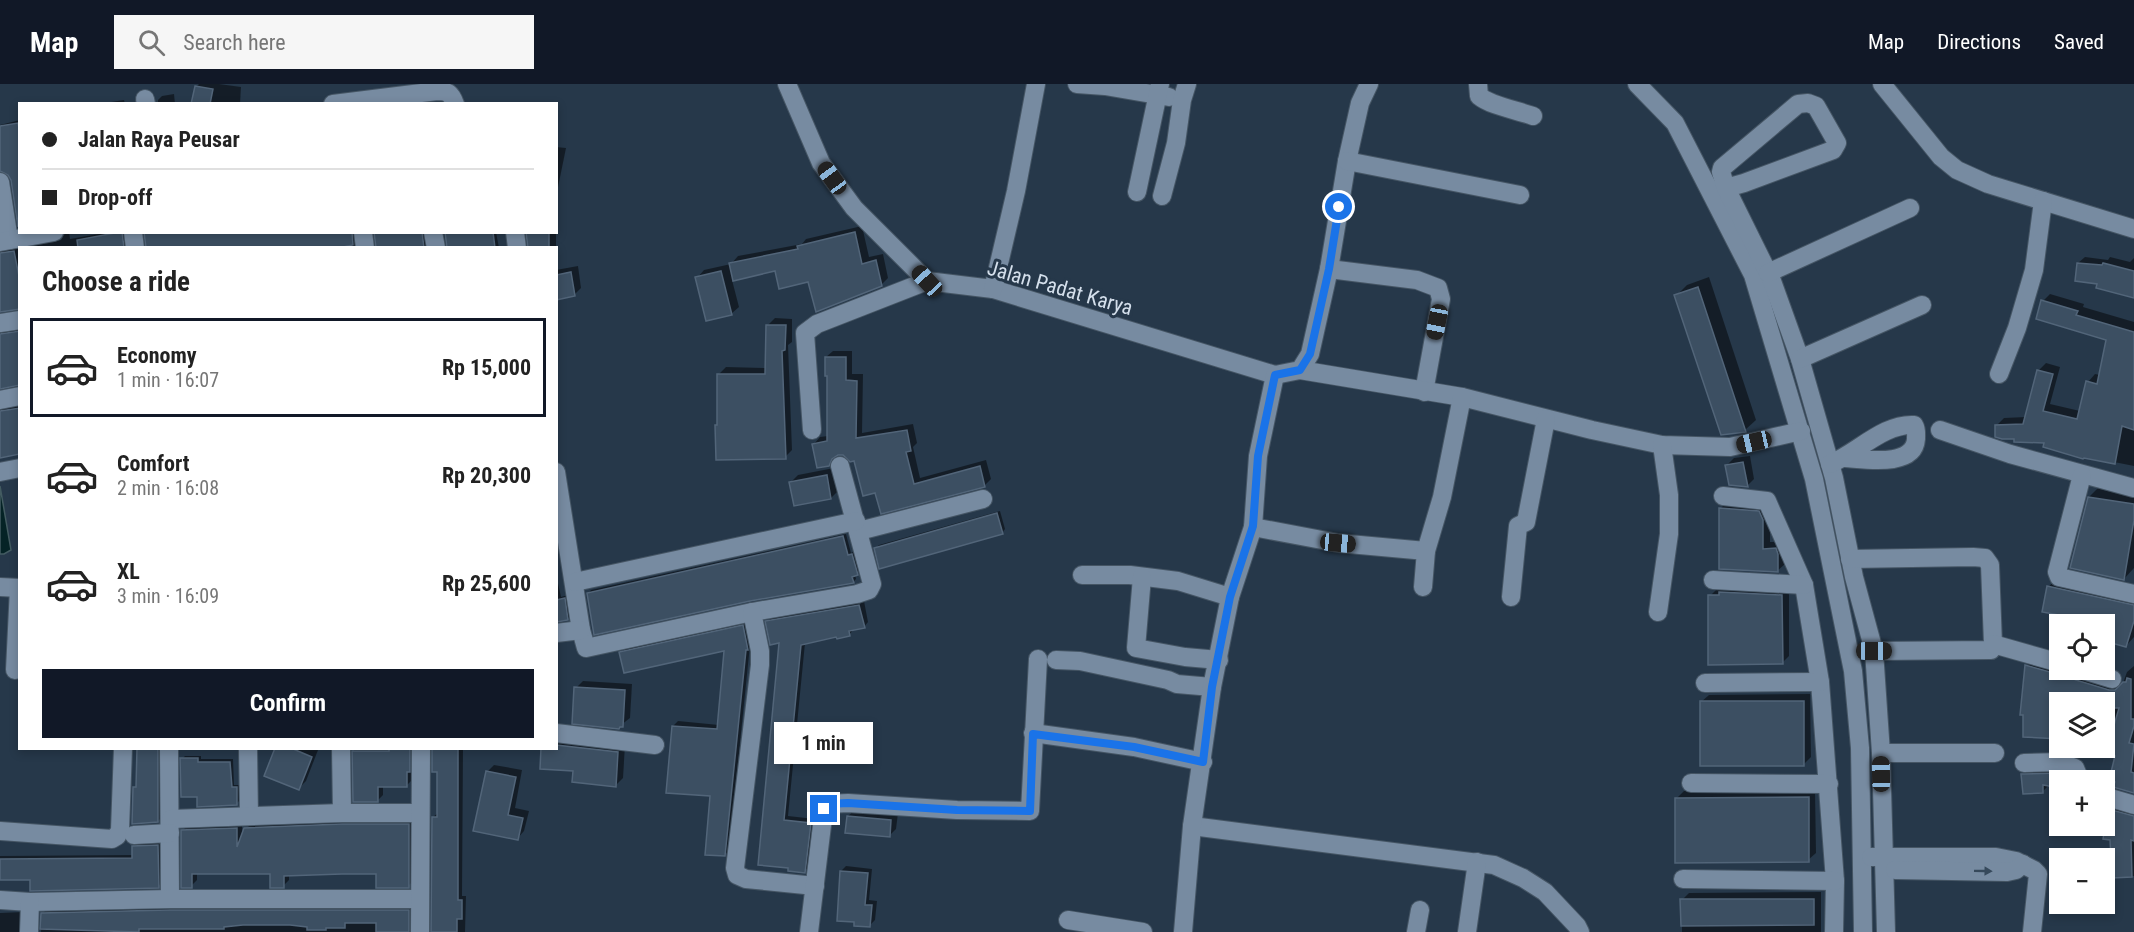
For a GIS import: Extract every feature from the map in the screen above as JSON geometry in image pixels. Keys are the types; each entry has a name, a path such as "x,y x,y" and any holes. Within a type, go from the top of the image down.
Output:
{"street":[{"path":"787,84 821,163 854,208 927,281 817,324 805,333 812,430"},
{"path":"993,289 1016,192 1036,84"},
{"path":"1077,84 1184,92 1176,143 1162,196"},
{"path":"1300,370 1310,354 1329,269 1347,161 1360,103 1369,84"},
{"path":"1478,84 1479,96 1487,103 1515,109 1533,116"},
{"path":"1637,84 1675,123 1753,275 1814,479 1852,671 1860,748 1863,932"},
{"path":"1882,84 1941,157 1957,170 1988,184 2134,229"},
{"path":"1137,192 1159,89"},
{"path":"341,102 388,90 443,91 452,94 454,102"},
{"path":"1726,188 1833,150 1837,143 1816,106 1808,103 1798,104 1722,168 1721,172 1726,188 1768,273 1837,461 1850,559 1874,651 1881,753 1886,932"},
{"path":"1347,161 1520,195"},
{"path":"1140,173 1166,177"},
{"path":"0,182 5,241 43,234"},
{"path":"1999,374 2017,327 2034,270 2043,201"},
{"path":"1768,273 1910,208"},
{"path":"1329,269 1417,280 1438,288 1441,299 1424,392"},
{"name":"Jalan Padat Karya","path":"927,281 993,289 1275,375"},
{"path":"1800,359 1922,305"},
{"path":"0,323 18,320"},
{"path":"1183,932 1192,826 1212,687 1230,597 1253,526 1258,456 1275,375 1300,370 1462,397 1662,445 1731,447 1801,431"},
{"path":"0,400 18,396"},
{"path":"1423,587 1426,551 1442,497 1462,397"},
{"path":"1511,597 1518,526 1526,522 1546,419"},
{"path":"1940,430 2010,454 2134,488"},
{"path":"1658,612 1669,534 1669,495 1662,445"},
{"path":"558,484 581,630 586,648 752,612 869,590 872,584 840,466"},
{"path":"0,472 18,468"},
{"path":"2082,475 2057,572 2059,577 2134,594"},
{"path":"1723,496 1767,501 1804,585 1820,682 1829,784 1835,881 1834,932"},
{"path":"575,582 983,499"},
{"path":"1253,526 1338,543 1426,551"},
{"path":"1850,559 1985,558 1989,565 1993,644 1989,651 1874,651"},
{"path":"1082,575 1178,581 1230,597"},
{"path":"1142,577 1136,648 1185,657 1219,660"},
{"path":"1713,580 1804,585"},
{"path":"0,587 18,588"},
{"path":"12,671 18,600"},
{"path":"752,612 760,651 760,665 735,868 737,875 746,879 815,886"},
{"path":"558,633 581,630"},
{"path":"1993,644 2049,660"},
{"path":"809,932 824,809 828,804 1030,811 1033,734 1047,659 1080,661 1168,680 1177,684 1212,687"},
{"path":"1705,683 1820,682"},
{"path":"558,733 655,745"},
{"path":"1033,734 1134,747 1203,762"},
{"path":"0,831 112,839 117,836 120,830 123,750"},
{"path":"170,750 170,899"},
{"path":"248,750 249,816"},
{"path":"341,750 342,813"},
{"path":"420,932 421,750"},
{"path":"1881,753 1995,753"},
{"path":"2024,763 2060,762 2076,770"},
{"path":"1691,783 1829,784"},
{"path":"2115,799 2134,804"},
{"path":"134,835 170,826 249,816 420,813"},
{"path":"1192,826 1494,865 1523,878 1545,892 1580,932"},
{"path":"1834,857 1861,864 2007,872 2016,870 2023,864 2038,874 2032,932"},
{"path":"1467,932 1477,862"},
{"path":"1683,879 1835,881"},
{"path":"0,900 30,902 170,899 420,899"},
{"path":"29,932 30,902"},
{"path":"1416,932 1420,910"},
{"path":"1068,920 1143,932"}],"shaded area":[{"path":"0,486 11,550 4,554 0,554"}],"building":[{"path":"195,86 213,89 210,102 191,102"},
{"path":"18,123 18,227 11,180 8,175 0,171 0,126"},
{"path":"855,232 862,264 876,260 882,286 816,312 808,282 779,289 775,271 733,281 729,263 798,249 797,246"},
{"path":"122,234 124,246 78,246 77,240"},
{"path":"144,234 352,234 353,245 348,246 146,246"},
{"path":"374,234 422,234 424,246 376,246"},
{"path":"445,234 493,234 495,246 447,246"},
{"path":"526,234 549,234 549,246 528,246"},
{"path":"14,251 18,271 18,309 0,312 0,253"},
{"path":"2077,263 2102,265 2103,263 2134,271 2134,298 2096,288 2097,284 2075,281"},
{"path":"721,271 732,315 706,321 695,277"},
{"path":"571,272 575,296 558,300 558,275"},
{"path":"1698,287 1746,432 1721,435 1674,295"},
{"path":"2041,300 2078,311 2076,315 2134,332 2134,430 2122,426 2115,464 2083,459 2043,447 2044,443 2014,442 2014,439 1995,437 1995,425 2023,424 2037,370 2053,374 2043,411 2077,419 2086,381 2097,384 2106,340 2036,319"},
{"path":"766,325 786,325 785,350 782,351 786,459 716,460 717,374 765,374"},
{"path":"18,331 18,385 0,389 0,334"},
{"path":"825,357 846,357 846,380 857,381 856,438 907,430 911,451 906,452 914,484 980,466 985,487 881,514 875,493 863,496 854,461 850,462 843,455 838,455 832,459 829,466 817,468 812,444 827,441"},
{"path":"18,408 18,454 0,458 0,411"},
{"path":"1743,462 1748,487 1729,485 1725,465"},
{"path":"827,475 831,499 794,506 789,482"},
{"path":"2088,497 2134,504 2134,520 2124,580 2070,568"},
{"path":"1719,508 1759,511 1763,520 1763,549 1776,548 1778,572 1719,569"},
{"path":"997,513 1003,534 879,569 874,548"},
{"path":"843,536 848,555 852,554 858,575 852,577 854,583 750,601 594,635 587,593"},
{"path":"2047,586 2134,605 2134,621 2126,647 2115,644 2115,614 2042,612"},
{"path":"1719,592 1782,595 1783,664 1708,665 1708,595 1719,595"},
{"path":"565,598 568,620 558,622 558,600"},
{"path":"859,605 865,628 849,631 850,636 801,645 784,820 811,823 805,873 788,871 788,868 758,865 779,643 770,645 765,621"},
{"path":"743,625 748,650 746,650 725,856 705,855 710,796 666,793 672,726 717,729 724,651 624,673 619,652"},
{"path":"2025,665 2049,672 2049,680 2077,680 2109,690 2115,690 2126,682 2127,678 2131,679 2131,719 2134,719 2134,726 2129,743 2134,744 2131,772 2134,773 2134,793 2115,788 2115,770 2112,770 2115,758 2115,722 2119,708 2115,708 2115,692 2049,692 2049,738 2023,737 2023,715 2020,715"},
{"path":"574,687 625,690 623,727 619,729 572,724"},
{"path":"1700,701 1804,701 1804,766 1700,766"},
{"path":"558,745 618,752 616,787 572,782 573,771 540,769 541,750 558,750"},
{"path":"137,750 158,750 158,822 132,824 133,787 136,787"},
{"path":"274,750 296,750 312,757 299,790 264,776"},
{"path":"410,750 407,787 378,787 378,802 353,802 352,751"},
{"path":"432,750 458,750 458,900 462,900 462,919 457,919 457,932 431,932 432,817 437,817 437,772 432,772"},
{"path":"180,758 198,758 198,762 230,762 232,787 237,787 237,805 197,807 197,797 181,797"},
{"path":"486,771 516,777 508,815 523,818 518,840 473,831"},
{"path":"2049,773 2049,786 2043,785 2043,793 2023,794 2021,774"},
{"path":"1809,797 1809,862 1675,863 1675,798"},
{"path":"2115,811 2134,816 2134,841 2131,840 2132,877 2115,878 2115,848 2110,848 2110,840 2103,839 2104,836 2115,836"},
{"path":"847,816 891,820 890,837 845,833"},
{"path":"409,824 409,888 376,888 376,874 284,876 284,888 270,888 270,874 192,874 192,888 181,888 181,830 237,828 237,847 244,828"},
{"path":"158,845 159,888 30,891 30,880 0,880 0,859 132,858 132,846"},
{"path":"840,871 868,873 865,905 872,905 870,927 854,926 854,922 837,921"},
{"path":"1680,899 1814,899 1814,925 1681,926"},
{"path":"170,910 409,910 409,932 376,932 376,923 345,923 345,928 326,928 326,930 307,930 307,927 290,925 243,925 224,927 224,929 139,929 139,932 40,929 41,913"}],"route":[{"path":"824,809 828,804 848,803 957,810 1030,811 1033,734 1134,747 1203,762 1212,687 1230,597 1253,526 1258,456 1275,375 1300,370 1307,362 1329,269 1339,207"}]}
